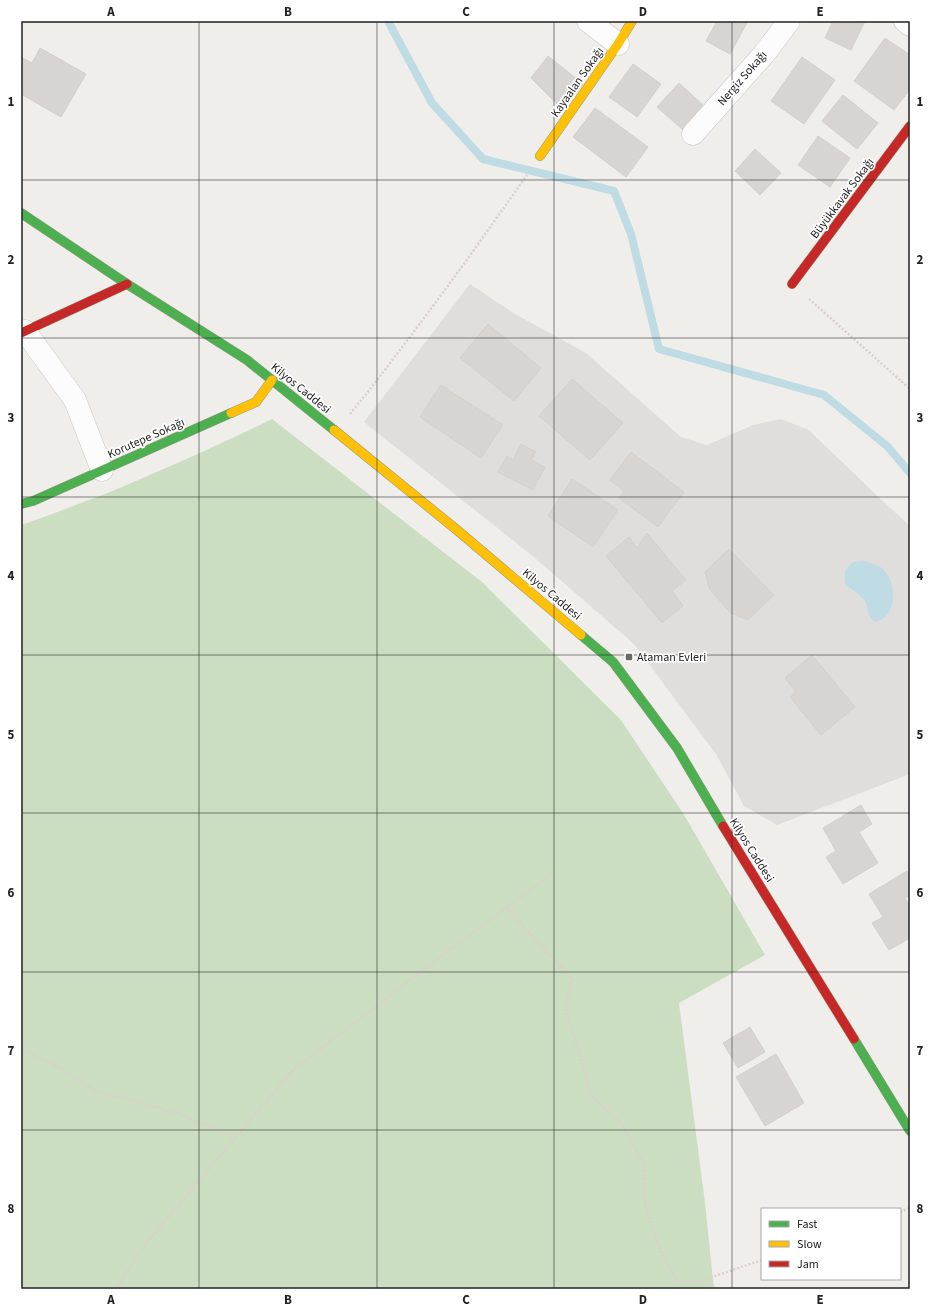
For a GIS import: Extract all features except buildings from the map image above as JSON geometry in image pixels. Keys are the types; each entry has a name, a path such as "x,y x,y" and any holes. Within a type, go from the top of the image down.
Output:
{"main road":[{"name":"Kayaalan Sokağı","path":"540,156 618,44 632,21"},
{"name":"Büyükkavak Sokağı","path":"792,284 910,126"},
{"path":"21,207 24,215"},
{"name":"Kilyos Caddesi","path":"24,215 127,284 247,360 458,530 613,662 677,748 723,826 910,1131"},
{"path":"23,332 127,284"},
{"name":"Korutepe Sokağı","path":"21,504 33,501 256,402 272,380"}],"street":[{"path":"588,21 618,44"},
{"name":"Nergiz Sokağı","path":"693,134 764,54 789,21"},
{"path":"905,21 910,25"},
{"path":"23,332 75,400 102,470"}],"path":[{"path":"336,431 383,373 520,185"},
{"path":"792,284 910,389"},
{"path":"116,1289 143,1247 293,1070 552,874"},
{"path":"506,908 572,979 565,1009 578,1048 590,1095 621,1123 644,1164 645,1206 662,1255 677,1280 694,1283 761,1260"},
{"path":"21,1050 48,1061 96,1091 181,1114 236,1138"}],"shaded area":[{"path":"470,284 515,314 586,353 681,437 707,445 753,425 781,419 809,430 910,526 910,774 777,825 744,806 716,754 634,644 535,558 364,422"}],"green space":[{"path":"272,419 482,582 621,720 683,813 765,955 679,1003 705,1203 714,1289 21,1289 21,525 110,492 171,466"}],"water":[{"path":"864,561 882,568 889,576 892,584 893,600 891,608 882,620 874,622 868,614 864,599 845,583 845,570 853,562"}],"waterway":[{"path":"388,21 432,103 483,159 614,191 631,234 659,349 824,395 887,446 910,473"}],"traffic: fast":[{"path":"21,213 127,284 247,360 334,430"},
{"path":"21,504 33,501 231,413"},
{"path":"581,635 613,662 677,748 723,826"},
{"path":"854,1039 910,1131"}],"traffic: slow":[{"path":"540,156 618,44 632,21"},
{"path":"231,413 256,402 272,380"},
{"path":"334,430 457,530 581,635"}],"traffic: jam":[{"path":"792,284 910,126"},
{"path":"21,333 127,284"},
{"path":"723,826 854,1039"}],"place":[{"name":"Ataman Evleri","path":"629,657"}]}
